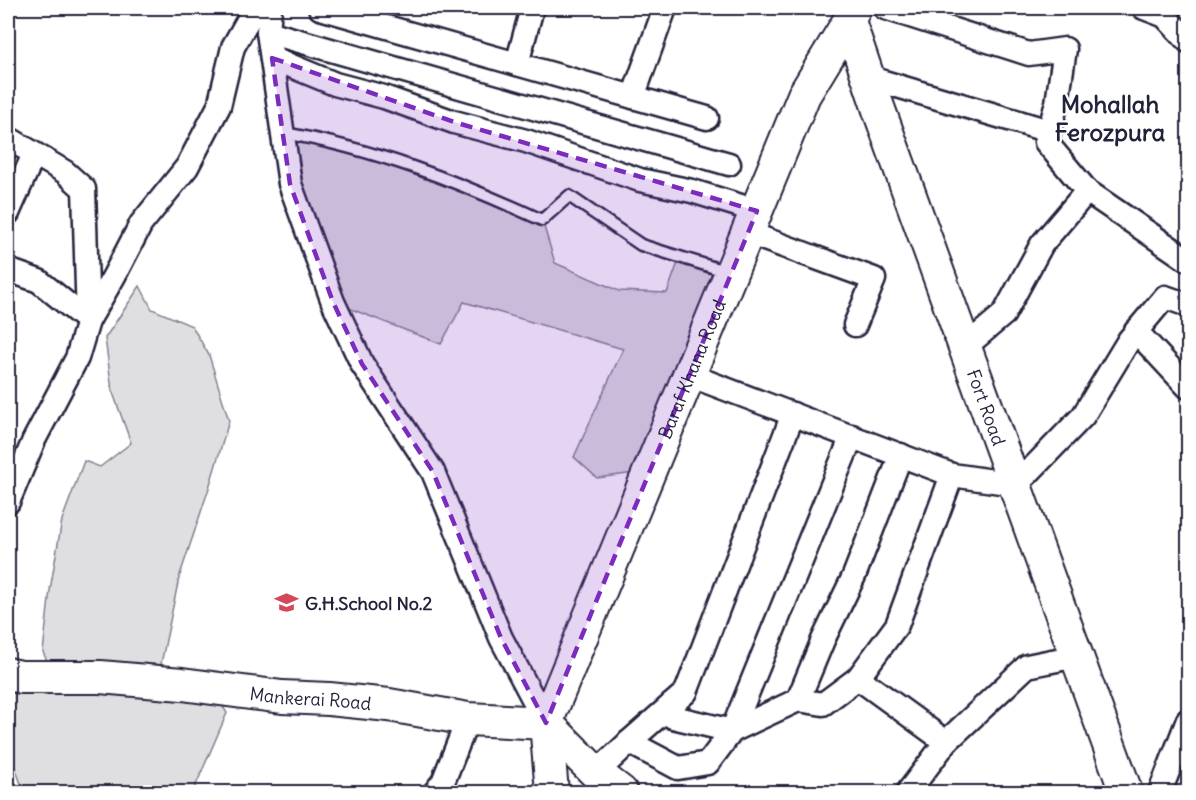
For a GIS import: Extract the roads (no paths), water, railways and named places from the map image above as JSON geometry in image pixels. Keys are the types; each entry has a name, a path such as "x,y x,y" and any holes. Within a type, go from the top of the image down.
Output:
{"street":[{"path":"8,502 39,430 77,358 88,321 141,224 187,166 219,106 233,47 255,8"},
{"path":"270,8 268,32 290,184 333,302 362,364 433,472 501,638 546,723 596,773 621,792"},
{"path":"517,64 532,8"},
{"path":"633,97 665,8"},
{"path":"885,8 1029,54 1065,49 1058,103 1046,142 1087,191 1188,260"},
{"path":"1144,8 1165,16 1188,41"},
{"path":"331,9 707,118"},
{"name":"Fort Road","path":"852,14 867,77 1126,792"},
{"name":"Baraf Khana Road","path":"546,723 804,95 852,14"},
{"path":"268,32 729,164"},
{"path":"272,58 335,84 384,97 454,122 526,141 640,180 692,191 874,279 855,325"},
{"path":"867,77 1049,131"},
{"path":"8,138 65,172 84,189 88,321"},
{"path":"8,213 34,154"},
{"path":"965,347 1004,314 1042,244 1087,191"},
{"path":"8,270 39,281 88,321"},
{"path":"689,375 952,475 1014,484 1026,475 1083,416 1129,340 1165,297 1188,305"},
{"path":"1136,331 1188,387"},
{"path":"596,773 686,692 793,414"},
{"path":"629,742 678,768 708,763 732,731 852,436"},
{"path":"798,700 823,640 854,576 901,455"},
{"path":"671,705 673,717 732,731 798,700 823,704 858,678 897,626 952,475"},
{"path":"908,792 946,742 1027,666 1077,656"},
{"name":"Mankerai Road","path":"8,674 21,677 100,677 182,684 282,697 389,705 468,719 546,723"},
{"path":"858,678 946,742"},
{"path":"435,792 443,782 468,719"},
{"path":"1160,792 1188,720"},
{"path":"546,723 552,792"}],"lane":[{"path":"283,133 321,139 400,163 481,192 542,220 569,196 641,245 731,272"}],"place":[{"name":"G.H.School No.2","path":"287,603"}],"district":[{"name":"Mohallah Ferozpura","path":"1110,118"}]}
